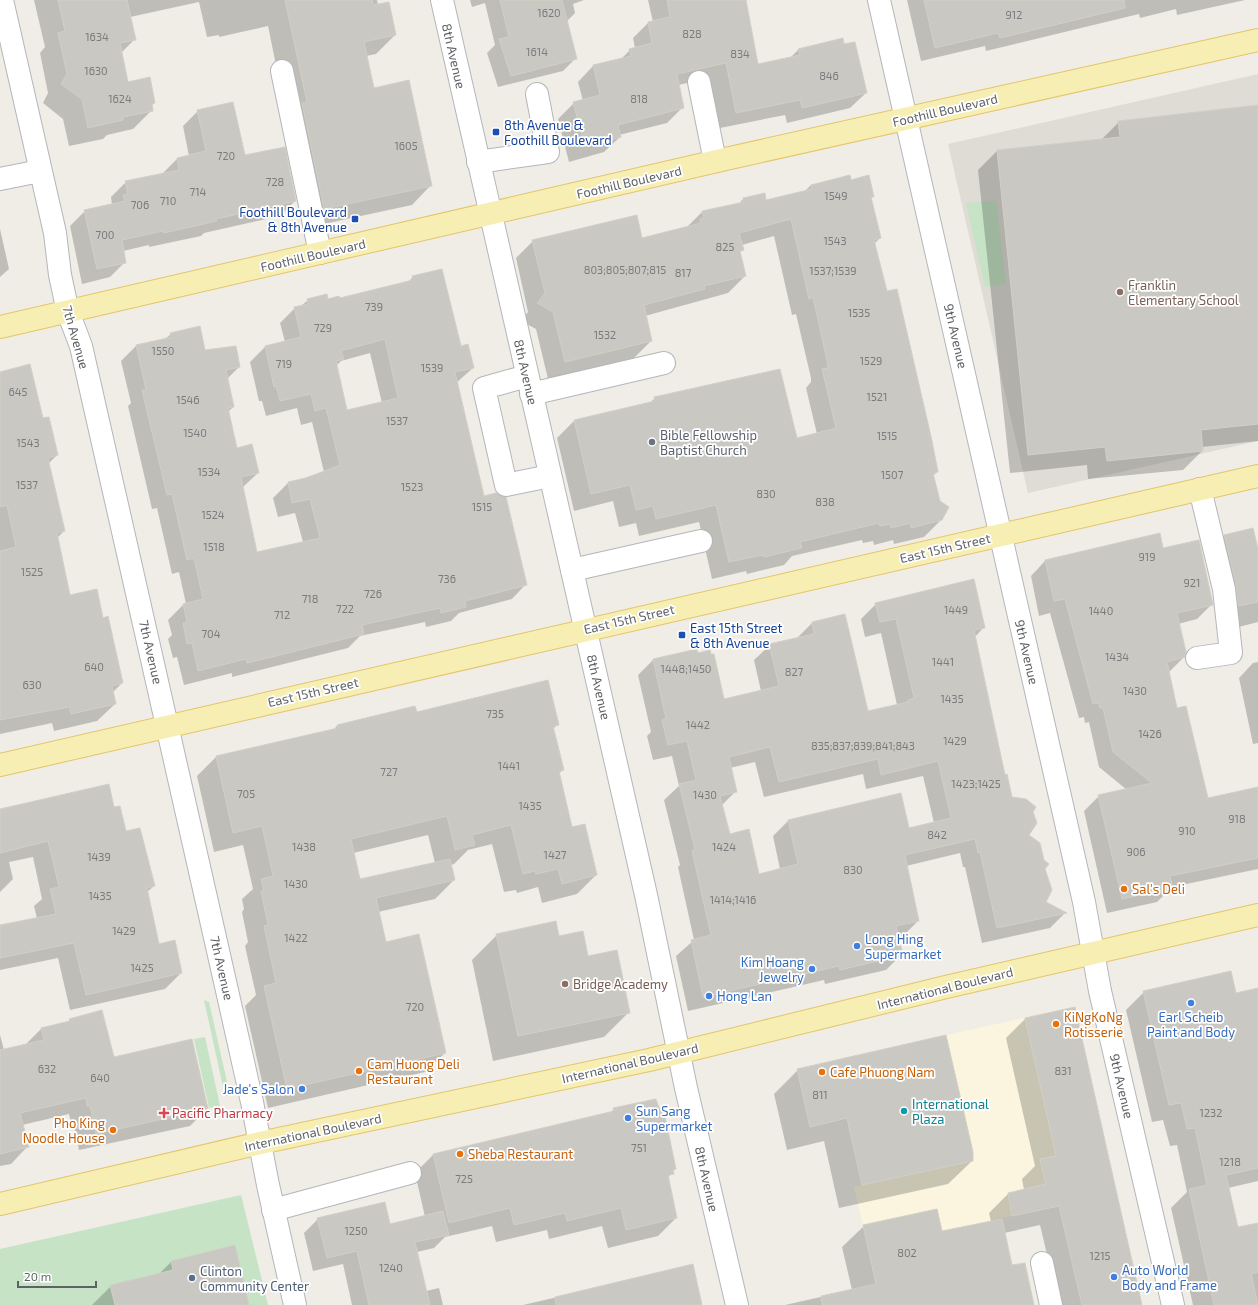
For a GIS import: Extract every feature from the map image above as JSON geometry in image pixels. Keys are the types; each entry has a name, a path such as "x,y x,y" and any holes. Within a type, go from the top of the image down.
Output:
{"main road":[{"name":"Foothill Boulevard","path":"0,327 715,161 1258,40"},
{"name":"East 15th Street","path":"0,765 585,629 1258,476"},
{"name":"International Boulevard","path":"0,1204 260,1144 680,1053 1094,952 1258,915"}],"street":[{"name":"7th Avenue","path":"2,0 55,233 60,275 68,312 81,346 168,726 252,1102 273,1210 295,1305"},
{"name":"8th Avenue","path":"442,0 646,895 736,1305"},
{"name":"9th Avenue","path":"879,0 1088,918 1100,992 1173,1305"},
{"path":"282,71 320,253"},
{"path":"699,82 715,161"},
{"path":"478,162 548,152 537,94"},
{"path":"0,179 40,171"},
{"path":"550,476 506,485 484,388 529,385 664,363"},
{"path":"1197,658 1231,654 1224,589 1200,489"},
{"path":"572,570 701,541"},
{"path":"273,1210 410,1173"},
{"path":"1042,1263 1051,1305"}],"shaded area":[{"name":"Franklin Elementary School","path":"1258,74 1258,441 1028,493 948,144"},
{"name":"International Plaza","path":"1075,1007 1116,1193 942,1231 937,1209 863,1225 854,1187 862,1185 946,1035"}],"green space":[{"path":"996,201 1006,284 985,287 966,203"},
{"path":"204,1000 209,1002 230,1095 225,1096"},
{"path":"205,1037 220,1106 209,1108 194,1039"},
{"path":"241,1195 268,1305 0,1305 0,1249"}],"building":[{"path":"58,0 127,0 136,40 120,43 128,82 150,77 155,103 152,104 153,111 123,117 123,120 88,128 82,99 61,84 67,74 58,33 65,31"},
{"path":"285,0 372,0 373,5 389,2 396,35 364,42 374,88 409,80 432,186 324,209 302,103 307,102"},
{"path":"500,0 562,0 577,59 511,76 499,39 509,37"},
{"path":"667,0 746,0 758,64 800,55 798,49 843,38 844,44 855,42 867,93 802,108 800,100 736,113 726,63 677,74 684,108 618,125 621,137 585,147 573,102 600,95 593,65 631,56 629,49 652,43 648,22 670,17"},
{"path":"924,0 1124,0 1125,8 1000,38 998,33 935,48"},
{"path":"233,102 245,155 285,147 296,201 216,219 217,221 164,233 163,231 122,240 126,263 97,269 84,210 125,201 123,195 128,194 125,181 179,170 177,158 206,151 197,110"},
{"name":"Franklin Elementary School","path":"1258,105 1258,424 1201,430 1203,451 1107,461 1105,447 1028,455 997,150 1120,137 1118,121"},
{"path":"850,175 851,180 869,175 874,197 871,197 881,238 874,240 887,291 897,289 932,441 938,472 933,473 940,501 949,507 942,520 911,528 910,523 891,528 890,524 880,526 879,523 800,542 802,548 764,557 763,555 729,562 716,505 656,519 653,506 636,510 630,485 591,494 574,420 655,401 654,397 780,369 797,438 836,428 822,369 828,368 813,297 809,299 791,219 739,233 744,250 740,251 746,276 704,286 705,289 644,305 652,341 565,362 553,312 537,303 545,293 532,240 637,215 642,238 701,223 700,219 704,218 702,211 744,202 743,198 765,193 766,200 812,189 811,185"},
{"path":"442,269 461,346 468,344 474,368 455,372 484,496 496,493 506,497 527,585 465,601 466,607 441,613 440,608 362,625 364,634 247,663 246,659 198,671 192,643 187,644 183,623 187,622 183,604 203,599 194,558 187,560 172,494 167,495 142,390 146,390 136,345 172,337 170,333 200,326 205,350 236,346 240,367 226,370 234,407 228,408 237,448 252,444 259,473 241,477 257,552 320,538 310,499 292,503 288,482 306,478 340,465 326,408 315,411 311,394 280,401 276,386 274,387 265,346 301,337 294,307 308,304 307,299 327,294 328,299 339,296 340,298 413,280 412,276","holes":["385,339 398,398 347,410 336,361 344,359 341,351"]},
{"path":"30,364 43,418 49,417 58,455 48,458 65,531 57,533 70,595 97,589 103,618 108,616 123,683 112,686 116,704 71,714 69,707 0,720 0,551 16,547 7,505 0,507 0,372"},
{"path":"1253,528 1258,549 1258,602 1238,606 1236,586 1224,535"},
{"path":"1160,533 1163,548 1199,540 1213,605 1177,613 1186,652 1185,657 1167,662 1177,708 1186,706 1208,798 1258,787 1258,858 1170,876 1173,888 1122,899 1098,795 1152,783 1113,752 1103,708 1100,708 1099,703 1093,704 1065,599 1054,601 1045,560"},
{"path":"974,579 985,628 974,630 1005,775 1007,774 1012,797 1026,799 1036,807 1033,812 1037,823 1029,835 1040,843 1044,860 1049,864 1045,869 1052,890 1046,902 1067,913 997,928 980,852 978,853 975,839 905,855 919,921 896,926 903,955 840,970 839,966 703,997 691,940 711,935 692,851 695,850 679,784 696,780 687,741 668,745 662,720 666,719 653,659 697,649 698,653 710,650 711,654 714,654 724,699 779,686 769,644 814,634 812,622 845,614 868,711 908,702 908,700 914,698 896,619 880,622 875,603","holes":["770,747 779,782 878,759 881,775 938,761 951,818 909,828 901,793 788,820 798,864 759,874 749,829 730,834 720,796 737,792 729,757"]},
{"path":"548,680 559,725 553,726 564,770 559,771 572,827 585,824 597,875 562,884 558,869 536,874 535,871 523,874 511,825 472,835 475,845 455,850 447,816 351,839 360,879 450,859 455,880 376,898 386,942 419,934 446,1053 287,1089 264,986 276,983 264,926 268,925 261,891 264,891 261,879 273,876 262,826 233,833 216,756 338,728 337,725 415,706 417,712"},
{"path":"109,784 114,807 120,806 126,831 140,828 155,886 147,888 159,944 175,940 182,973 86,995 74,943 0,958 0,925 56,914 50,889 59,887 48,841 0,853 0,809"},
{"name":"Bridge Academy","path":"556,921 559,936 583,931 588,956 617,950 630,1013 518,1036 496,934"},
{"path":"1231,971 1236,993 1258,988 1258,1168 1226,1175 1238,1227 1258,1223 1258,1272 1251,1274 1258,1305 1214,1305 1189,1189 1207,1185 1195,1128 1187,1129 1181,1103 1169,1105 1143,991"},
{"path":"1075,1007 1142,1305 1082,1305 1059,1206 1012,1216 1008,1193 1046,1184 1040,1159 1056,1156 1025,1018"},
{"path":"102,1010 114,1057 192,1039 208,1109 96,1134 90,1106 87,1106 86,1098 20,1113 29,1147 0,1154 0,1050 44,1040 41,1028 70,1021 69,1019"},
{"name":"International Plaza","path":"946,1035 973,1152 973,1161 862,1185 847,1118 810,1127 797,1069"},
{"path":"656,1099 659,1108 663,1107 676,1169 673,1170 674,1174 668,1175 677,1218 626,1230 621,1208 567,1221 565,1213 514,1225 510,1208 449,1223 433,1154 614,1111 613,1108"},
{"path":"385,1202 390,1224 443,1211 449,1235 415,1242 430,1305 369,1305 357,1251 327,1258 317,1218"},
{"path":"937,1209 942,1231 1002,1219 1012,1265 1025,1263 1034,1305 822,1305 821,1296 876,1284 863,1225"},
{"name":"Clinton Community Center","path":"235,1245 249,1305 115,1305 110,1285 173,1270 171,1261"},
{"path":"693,1264 702,1305 556,1305 555,1297"}],"place":[{"name":"8th Avenue & Foothill Boulevard","path":"496,132"},
{"name":"Foothill Boulevard & 8th Avenue","path":"355,219"},
{"name":"Franklin Elementary School","path":"1120,292"},
{"name":"Bible Fellowship Baptist Church","path":"652,442"},
{"name":"East 15th Street & 8th Avenue","path":"682,635"},
{"name":"Sal's Deli","path":"1124,889"},
{"name":"Long Hing Supermarket","path":"857,946"},
{"name":"Kim Hoang Jewelry","path":"812,969"},
{"name":"Bridge Academy","path":"565,984"},
{"name":"Hong Lan","path":"709,996"},
{"name":"Earl Scheib Paint and Body","path":"1191,1003"},
{"name":"KiNgKoNg Rotisserie","path":"1056,1024"},
{"name":"Cam Huong Deli Restaurant","path":"359,1071"},
{"name":"Cafe Phuong Nam","path":"822,1072"},
{"name":"Jade's Salon","path":"302,1089"},
{"name":"International Plaza","path":"904,1111"},
{"name":"Pacific Pharmacy","path":"164,1113"},
{"name":"Sun Sang Supermarket","path":"628,1118"},
{"name":"Pho King Noodle House","path":"113,1130"},
{"name":"Sheba Restaurant","path":"460,1154"},
{"name":"Auto World Body and Frame","path":"1114,1277"},
{"name":"Clinton Community Center","path":"192,1278"}]}
